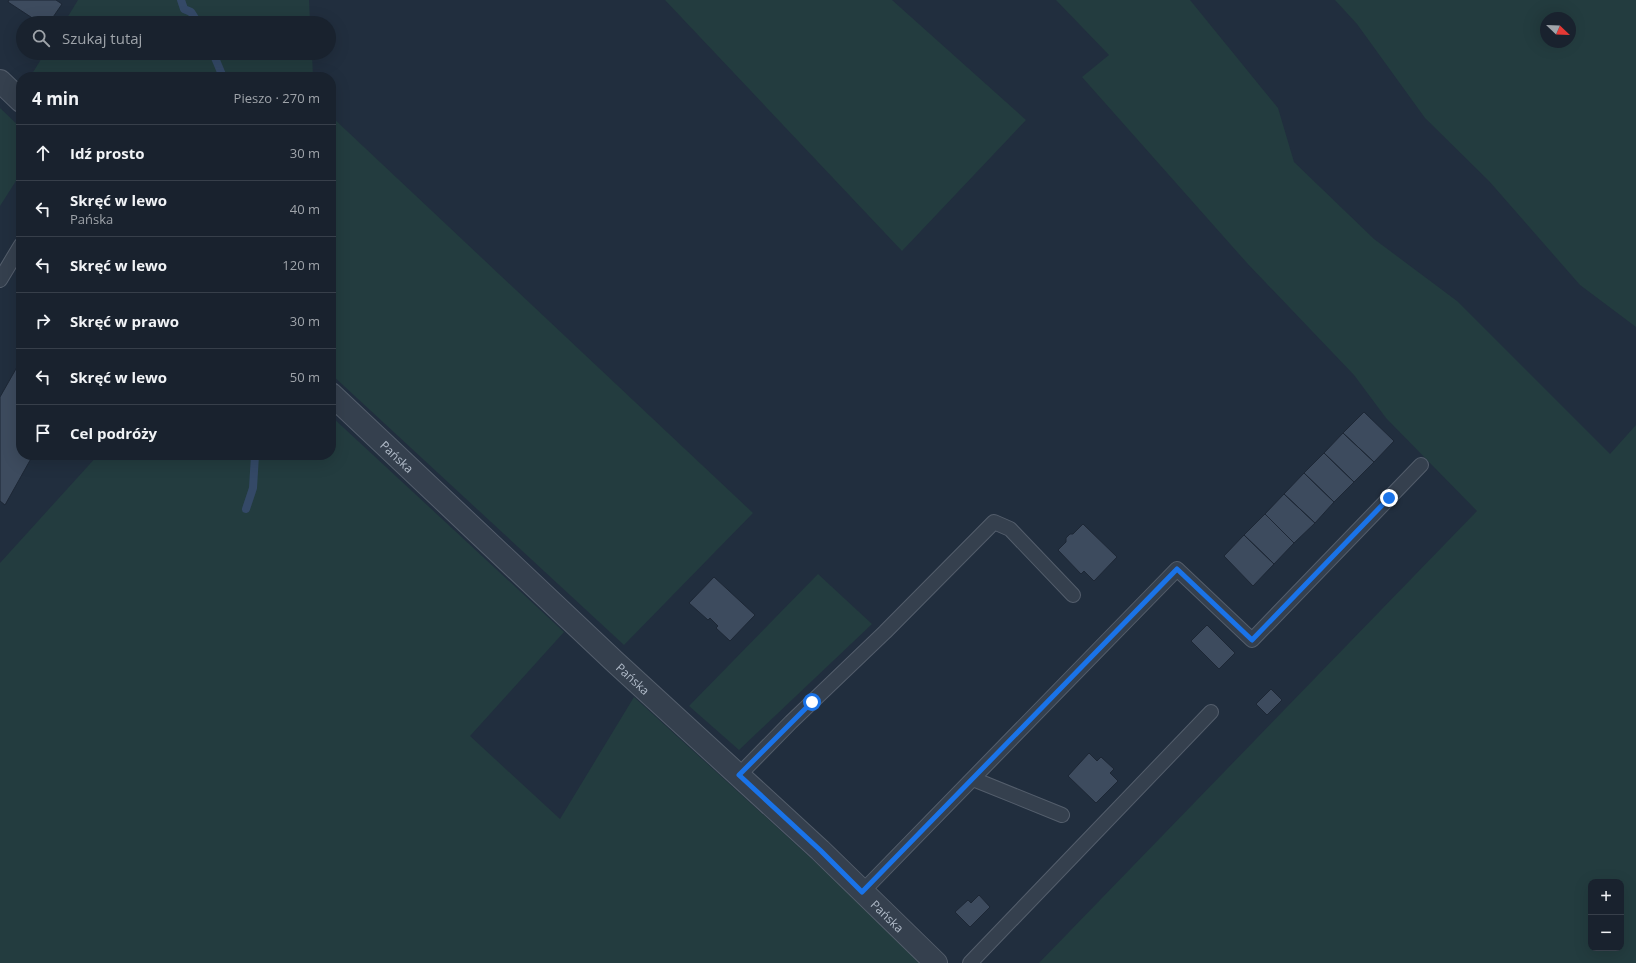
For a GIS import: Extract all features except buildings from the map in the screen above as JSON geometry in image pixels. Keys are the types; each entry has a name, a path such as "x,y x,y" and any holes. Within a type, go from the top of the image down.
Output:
{"street":[{"path":"0,81 16,96"},
{"name":"Pańska","path":"336,399 608,655 820,850 936,963"}],"lane":[{"path":"0,280 16,253"},
{"path":"862,892 1177,569 1252,640 1421,465"},
{"path":"739,775 791,722 885,632 994,522 1010,530 1073,595"},
{"path":"970,963 1211,712"},
{"path":"973,778 1062,815"}],"green space":[{"path":"78,0 309,0 310,16 68,16"},
{"path":"665,0 892,0 1026,120 902,251"},
{"path":"1056,0 1190,0 1278,108 1294,162 1374,239 1457,301 1610,454 1636,425 1636,963 1039,963 1477,511 1386,418 1354,375 1247,263 1082,77 1109,55"},
{"path":"1335,0 1636,0 1636,327 1580,285 1489,181 1425,118 1357,24"},
{"path":"41,60 312,60 313,72 33,72"},
{"path":"0,108 16,123 16,181 0,206"},
{"path":"336,121 753,513 624,645 336,379"},
{"path":"336,421 564,632 470,736 560,819 634,697 926,963 0,963 0,563 93,460 336,460"},
{"path":"818,574 872,624 739,750 689,706"}],"waterway":[{"path":"181,0 184,9 191,12 194,16"},
{"path":"216,60 221,72"},
{"path":"246,509 253,488 255,460"}],"route":[{"path":"812,702 739,775 820,850 862,892 1177,569 1252,640 1389,498"}]}
